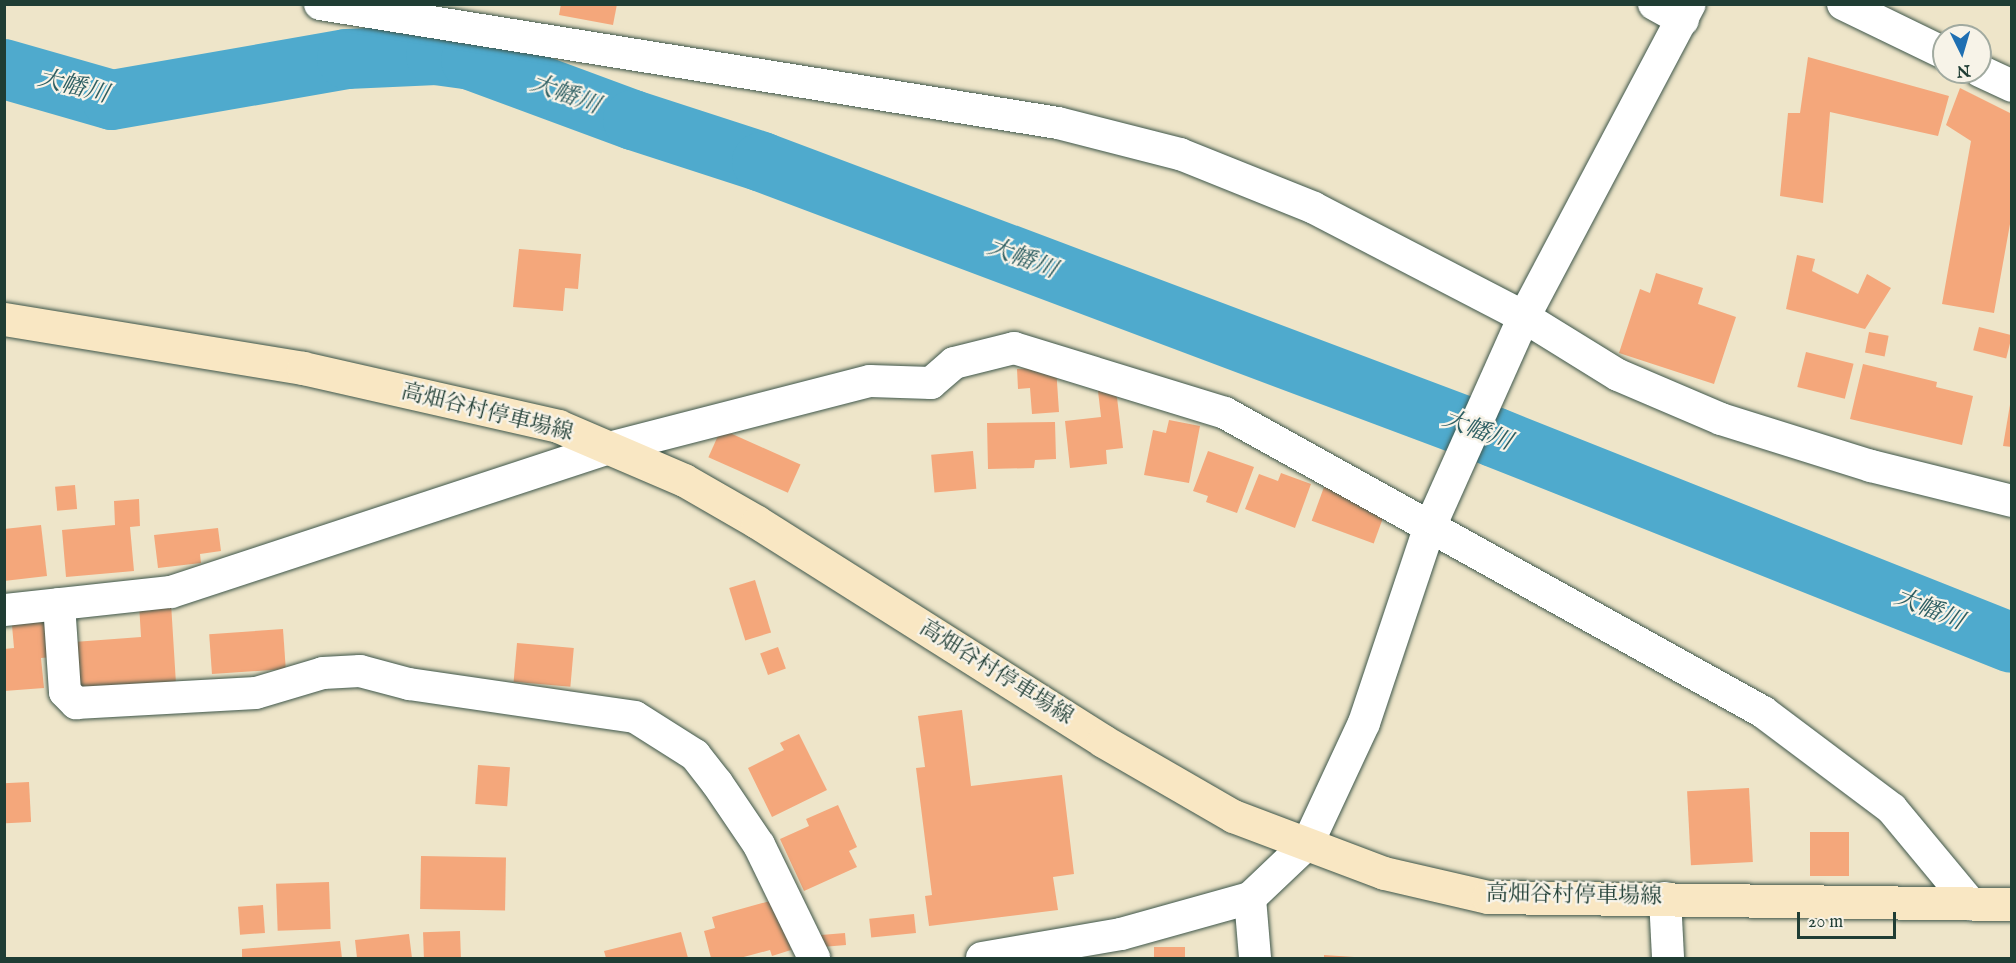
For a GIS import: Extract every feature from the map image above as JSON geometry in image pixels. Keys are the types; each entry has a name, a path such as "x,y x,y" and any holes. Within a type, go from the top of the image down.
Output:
{"main road":[{"name":"高畑谷村停車場線","path":"4,319 303,368 558,426 684,480 757,522 1103,741 1233,816 1384,873 1488,897 2012,904"}],"street":[{"path":"320,4 1036,119 1180,154 1314,208 1524,317 1618,375 1721,419 1871,466 2012,501"},
{"path":"982,958 1121,934 1250,898 1308,843 1364,723 1433,519 1524,317 1686,12 1654,4"},
{"path":"1843,4 1932,47"},
{"path":"1992,77 2012,86"},
{"path":"4,610 171,592 609,448 870,381 931,384 954,363 1014,348 1225,413 1390,503 1433,519 1572,604 1762,712 1892,809 1971,904"},
{"path":"59,604 65,692 76,703 256,693 323,673 360,671 408,684 635,717 695,755 717,783 759,845 814,958"},
{"path":"1250,898 1255,958"},
{"path":"1665,898 1668,958"}],"building":[{"path":"561,4 617,4 613,25 559,15"},
{"path":"1808,57 1949,96 1938,136 1830,112 1823,203 1780,196 1788,113 1800,113"},
{"path":"1960,88 2012,114 2012,213 1994,313 1942,304 1971,141 1946,125"},
{"path":"519,249 581,254 578,289 565,288 563,311 513,307"},
{"path":"1797,255 1815,259 1812,271 1858,294 1867,274 1891,288 1865,329 1786,309"},
{"path":"1656,273 1703,288 1698,304 1736,317 1714,384 1619,353 1640,289 1650,293"},
{"path":"1979,327 2012,335 2006,359 1973,350"},
{"path":"1869,332 1889,336 1885,356 1865,353"},
{"path":"1806,352 1854,364 1845,399 1797,387"},
{"path":"1863,364 1937,382 1936,387 1973,396 1962,445 1850,419"},
{"path":"1056,367 1059,412 1032,414 1030,388 1018,389 1017,369"},
{"path":"1116,389 1123,448 1106,450 1107,464 1070,468 1065,421 1101,417 1098,391"},
{"path":"2012,393 2012,447 2003,446"},
{"path":"1169,420 1200,426 1189,483 1144,475 1153,430 1166,433"},
{"path":"1055,422 1056,459 1035,460 1034,468 988,469 987,423"},
{"path":"721,429 800,464 788,493 708,457"},
{"path":"973,451 976,489 934,493 931,455"},
{"path":"1208,451 1254,467 1237,513 1206,502 1208,496 1193,491"},
{"path":"1281,473 1311,484 1295,528 1245,509 1259,474 1278,481"},
{"path":"75,485 77,509 57,511 55,487"},
{"path":"1324,487 1386,510 1374,543 1312,521"},
{"path":"139,499 140,526 130,527 134,571 66,577 62,530 115,525 114,501"},
{"path":"41,525 47,576 4,581 4,529"},
{"path":"218,528 221,551 200,554 201,563 158,568 154,535"},
{"path":"755,580 771,633 745,640 729,588"},
{"path":"171,603 176,684 76,689 74,642 141,637 139,604"},
{"path":"49,611 53,657 41,658 44,688 4,691 4,649 14,648 11,614"},
{"path":"283,629 286,669 212,674 209,634"},
{"path":"517,643 574,648 570,687 514,682"},
{"path":"778,647 786,669 768,675 760,653"},
{"path":"962,710 971,786 1062,775 1074,874 1053,877 1058,910 929,926 925,896 932,895 916,768 925,767 918,716"},
{"path":"799,734 827,790 772,817 748,768 784,750 780,743"},
{"path":"478,765 510,767 507,806 475,804"},
{"path":"29,782 31,822 6,823 4,783"},
{"path":"1749,788 1753,862 1691,865 1687,791"},
{"path":"838,805 857,847 849,851 857,867 804,891 780,839 809,826 806,819"},
{"path":"1810,832 1849,832 1849,876 1810,876"},
{"path":"421,856 506,857 505,910 420,909"},
{"path":"329,882 331,929 278,931 276,884"},
{"path":"777,899 791,950 772,956 770,950 740,958 711,958 704,931 715,928 712,917"},
{"path":"263,905 265,933 240,935 238,907"},
{"path":"914,914 916,933 871,938 869,919"},
{"path":"460,931 461,958 424,958 423,932"},
{"path":"681,932 688,958 606,958 604,951"},
{"path":"845,933 846,945 822,947 821,935"},
{"path":"409,934 412,958 357,958 355,940"},
{"path":"340,941 342,958 242,958 242,949"},
{"path":"1154,947 1185,947 1185,958 1154,958"},
{"path":"1324,955 1354,957 1354,958 1324,958"}],"waterway":[{"name":"大幡川","path":"4,69 112,100 347,59 436,55 471,60 633,120 762,162 1494,437 2012,643"}]}
